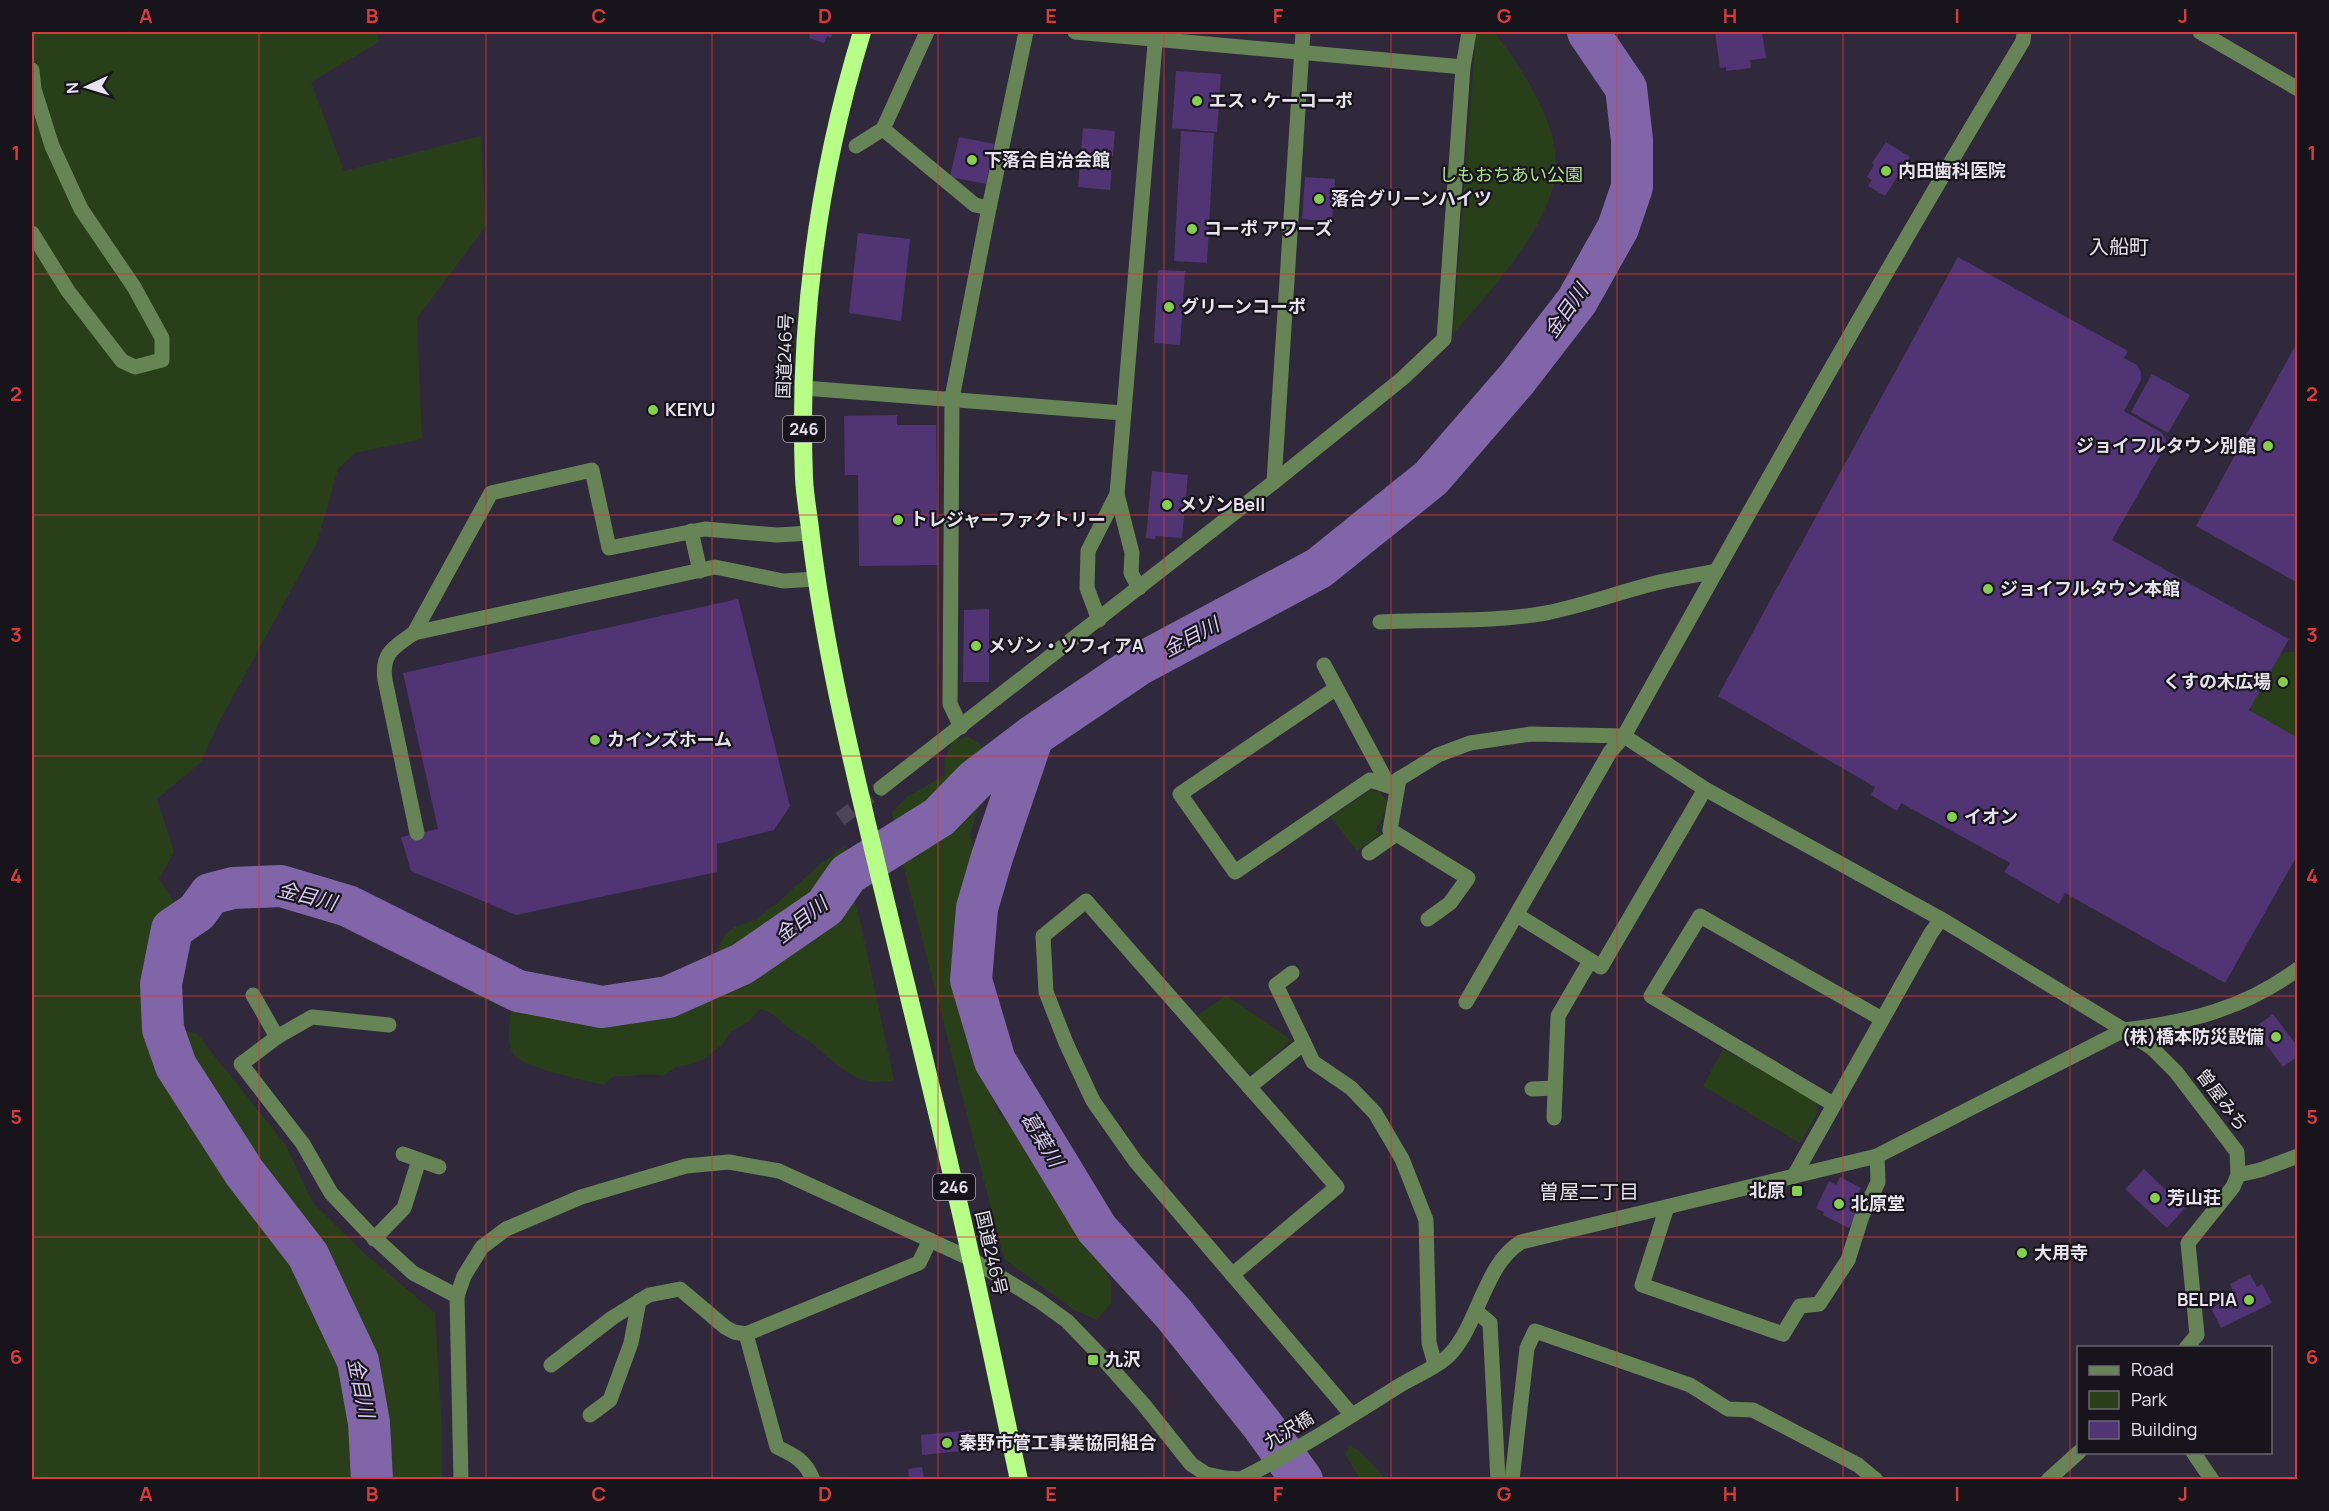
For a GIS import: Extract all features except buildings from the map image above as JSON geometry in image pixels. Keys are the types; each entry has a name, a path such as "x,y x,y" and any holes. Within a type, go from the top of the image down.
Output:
{"highway":[{"name":"国道246号","path":"862,32 846,86 821,200 810,282 804,388 804,482 828,652 971,1259 1019,1479"}],"street":[{"path":"856,146 883,129 927,32"},
{"path":"961,728 950,704 952,398 988,208 1026,32"},
{"path":"1075,32 1156,35 1463,67"},
{"path":"1274,482 1303,32"},
{"path":"881,788 961,728 1274,482 1403,378 1444,339 1463,67 1469,32"},
{"path":"1466,1002 1610,752 1624,736 1938,182 2023,41 2024,32"},
{"path":"2200,32 2298,88"},
{"path":"1139,588 1131,573 1132,553 1117,494 1156,35"},
{"path":"32,70 34,89 52,146 81,209 134,287 162,338 162,360 135,367 122,361 68,291 32,233"},
{"path":"883,129 975,205 988,208"},
{"path":"804,388 1123,413"},
{"path":"417,833 384,673 385,660 390,651 414,633 491,493 592,470 609,548 691,531 718,529 777,535 811,533"},
{"path":"1099,620 1087,588 1088,551 1117,494"},
{"path":"691,531 700,571"},
{"path":"414,633 715,567 783,581 816,579"},
{"path":"1380,622 1427,619 1474,621 1544,613 1648,585 1716,571"},
{"path":"1324,665 1335,689 1394,782 1390,830 1468,878 1450,903 1428,919"},
{"path":"1335,689 1180,794 1235,872 1370,780 1394,782 1438,755 1470,743 1531,734 1624,736"},
{"name":"曽屋みち","path":"1624,736 1705,789 1941,919 2152,1048 2196,1095 2237,1152 2238,1175"},
{"path":"1517,915 1600,967 1705,789"},
{"path":"1369,853 1396,834"},
{"path":"1232,1275 1337,1188 1086,901 1043,936 1046,992 1066,1043 1093,1101 1136,1162 1232,1275 1352,1415"},
{"path":"1833,1104 1651,996 1700,916 1882,1019"},
{"path":"1794,1176 1833,1104 1941,919"},
{"path":"1554,1118 1558,1016 1590,961"},
{"path":"2124,1030 2165,1025 2205,1016 2256,996 2298,969"},
{"path":"1292,973 1276,985 1313,1062 1351,1088 1375,1113 1402,1160 1426,1220 1429,1343 1435,1364"},
{"path":"253,994 278,1037"},
{"path":"389,1025 312,1017 278,1037 241,1064 303,1144 331,1193 374,1239 413,1272 457,1296"},
{"name":"九沢橋","path":"1225,1479 1241,1479 1263,1468 1450,1354 1477,1312 1500,1261 1521,1242 1877,1156 1949,1126 2124,1030"},
{"path":"1249,1087 1304,1043"},
{"path":"1532,1089 1555,1088"},
{"path":"403,1154 439,1167"},
{"path":"1667,1208 1641,1285 1783,1334 1800,1306 1819,1304 1848,1260 1862,1216 1878,1182 1877,1156"},
{"path":"2187,1346 2198,1335 2188,1243 2233,1187 2238,1175 2260,1170 2298,1156"},
{"path":"374,1239 404,1208 419,1160"},
{"path":"461,1479 457,1296 464,1276 482,1247 506,1229 581,1197 686,1166 729,1162 779,1171 971,1259 1031,1296 1067,1321 1144,1405 1191,1464 1206,1474 1225,1479"},
{"path":"551,1365 612,1318 649,1295 680,1289 725,1327 734,1332 746,1334 919,1263 930,1240"},
{"path":"590,1415 610,1400 631,1343 639,1301"},
{"path":"1477,1312 1490,1323 1498,1479"},
{"path":"1512,1479 1527,1348 1535,1331 1690,1385 1728,1409 1753,1410 1858,1465 1876,1479"},
{"path":"746,1334 777,1447 798,1457 810,1470 813,1479"},
{"path":"2048,1479 2077,1454"},
{"path":"2194,1454 2212,1479"}],"green space":[{"path":"32,32 377,32 379,42 311,82 344,171 481,136 486,226 417,318 422,439 355,453 338,469 317,543 219,722 201,762 157,799 174,852 159,879 192,930 178,963 176,995 178,1029 197,1034 285,1144 313,1203 366,1255 435,1313 442,1433 442,1479 32,1479"},
{"name":"しもおちあい公園","path":"1476,32 1494,32 1515,60 1543,111 1550,129 1556,163 1553,185 1545,208 1533,231 1502,277 1453,334"},
{"name":"くすの木広場","path":"2297,652 2297,739 2254,717 2249,703 2273,656"},
{"path":"969,737 987,750 992,770 970,834 974,853 956,934 961,991 976,1048 997,1110 1048,1172 1111,1281 1111,1303 1097,1320 1074,1310 1004,1259 895,833 892,812 909,795 945,774 944,760 953,740"},
{"path":"1370,790 1380,792 1389,804 1376,829 1381,834 1357,851 1331,817"},
{"path":"844,846 852,893 894,1080 868,1081 848,1073 775,1016 760,1009 748,1022 730,1032 723,1044 704,1059 676,1067 663,1076 614,1076 604,1085 557,1074 530,1065 515,1056 510,1045 511,1009 475,996 469,971 563,981 577,980 601,986 613,993 679,974 693,962 717,956 719,945 734,927 755,920"},
{"path":"1226,995 1291,1040 1256,1072 1245,1072 1197,1016"},
{"path":"1723,1049 1816,1101 1818,1112 1800,1143 1703,1086"},
{"path":"1349,1447 1357,1449 1386,1479 1360,1479 1345,1454"}],"waterway":[{"name":"金目川","path":"372,1480 369,1423 358,1361 308,1255 244,1172 176,1066 163,1029 161,984 172,929 197,912 210,894 233,888 281,886 348,906 518,991 602,1007 668,997 742,964 825,907 848,874 939,817 975,780 1033,736 1138,665 1319,568 1431,478 1516,380 1577,301 1618,228 1632,187 1632,140 1626,88 1588,32"},
{"name":"葛葉川","path":"1033,736 977,908 971,980 995,1061 1097,1229 1173,1313 1263,1426 1302,1480"}],"tunnel":[{"path":"840,819 881,788"}],"place":[{"name":"エス・ケーコーポ","path":"1197,101"},
{"name":"下落合自治会館","path":"972,160"},
{"name":"内田歯科医院","path":"1886,171"},
{"name":"落合グリーンハイツ","path":"1319,199"},
{"name":"コーポ アワーズ","path":"1192,229"},
{"name":"グリーンコーポ","path":"1169,307"},
{"name":"KEIYU","path":"653,410"},
{"name":"ジョイフルタウン別館","path":"2268,446"},
{"name":"メゾンBell","path":"1167,505"},
{"name":"トレジャーファクトリー","path":"898,520"},
{"name":"ジョイフルタウン本館","path":"1988,589"},
{"name":"メゾン・ソフィアA","path":"976,646"},
{"name":"くすの木広場","path":"2283,682"},
{"name":"カインズホーム","path":"595,740"},
{"name":"イオン","path":"1952,817"},
{"name":"(株)橋本防災設備","path":"2276,1037"},
{"name":"北原","path":"1797,1191"},
{"name":"芳山荘","path":"2155,1198"},
{"name":"北原堂","path":"1839,1204"},
{"name":"大用寺","path":"2022,1253"},
{"name":"BELPIA","path":"2249,1300"},
{"name":"九沢","path":"1093,1360"},
{"name":"秦野市管工事業協同組合","path":"947,1443"}],"district":[{"name":"入船町","path":"2119,247"},
{"name":"曽屋二丁目","path":"1589,1192"}]}
